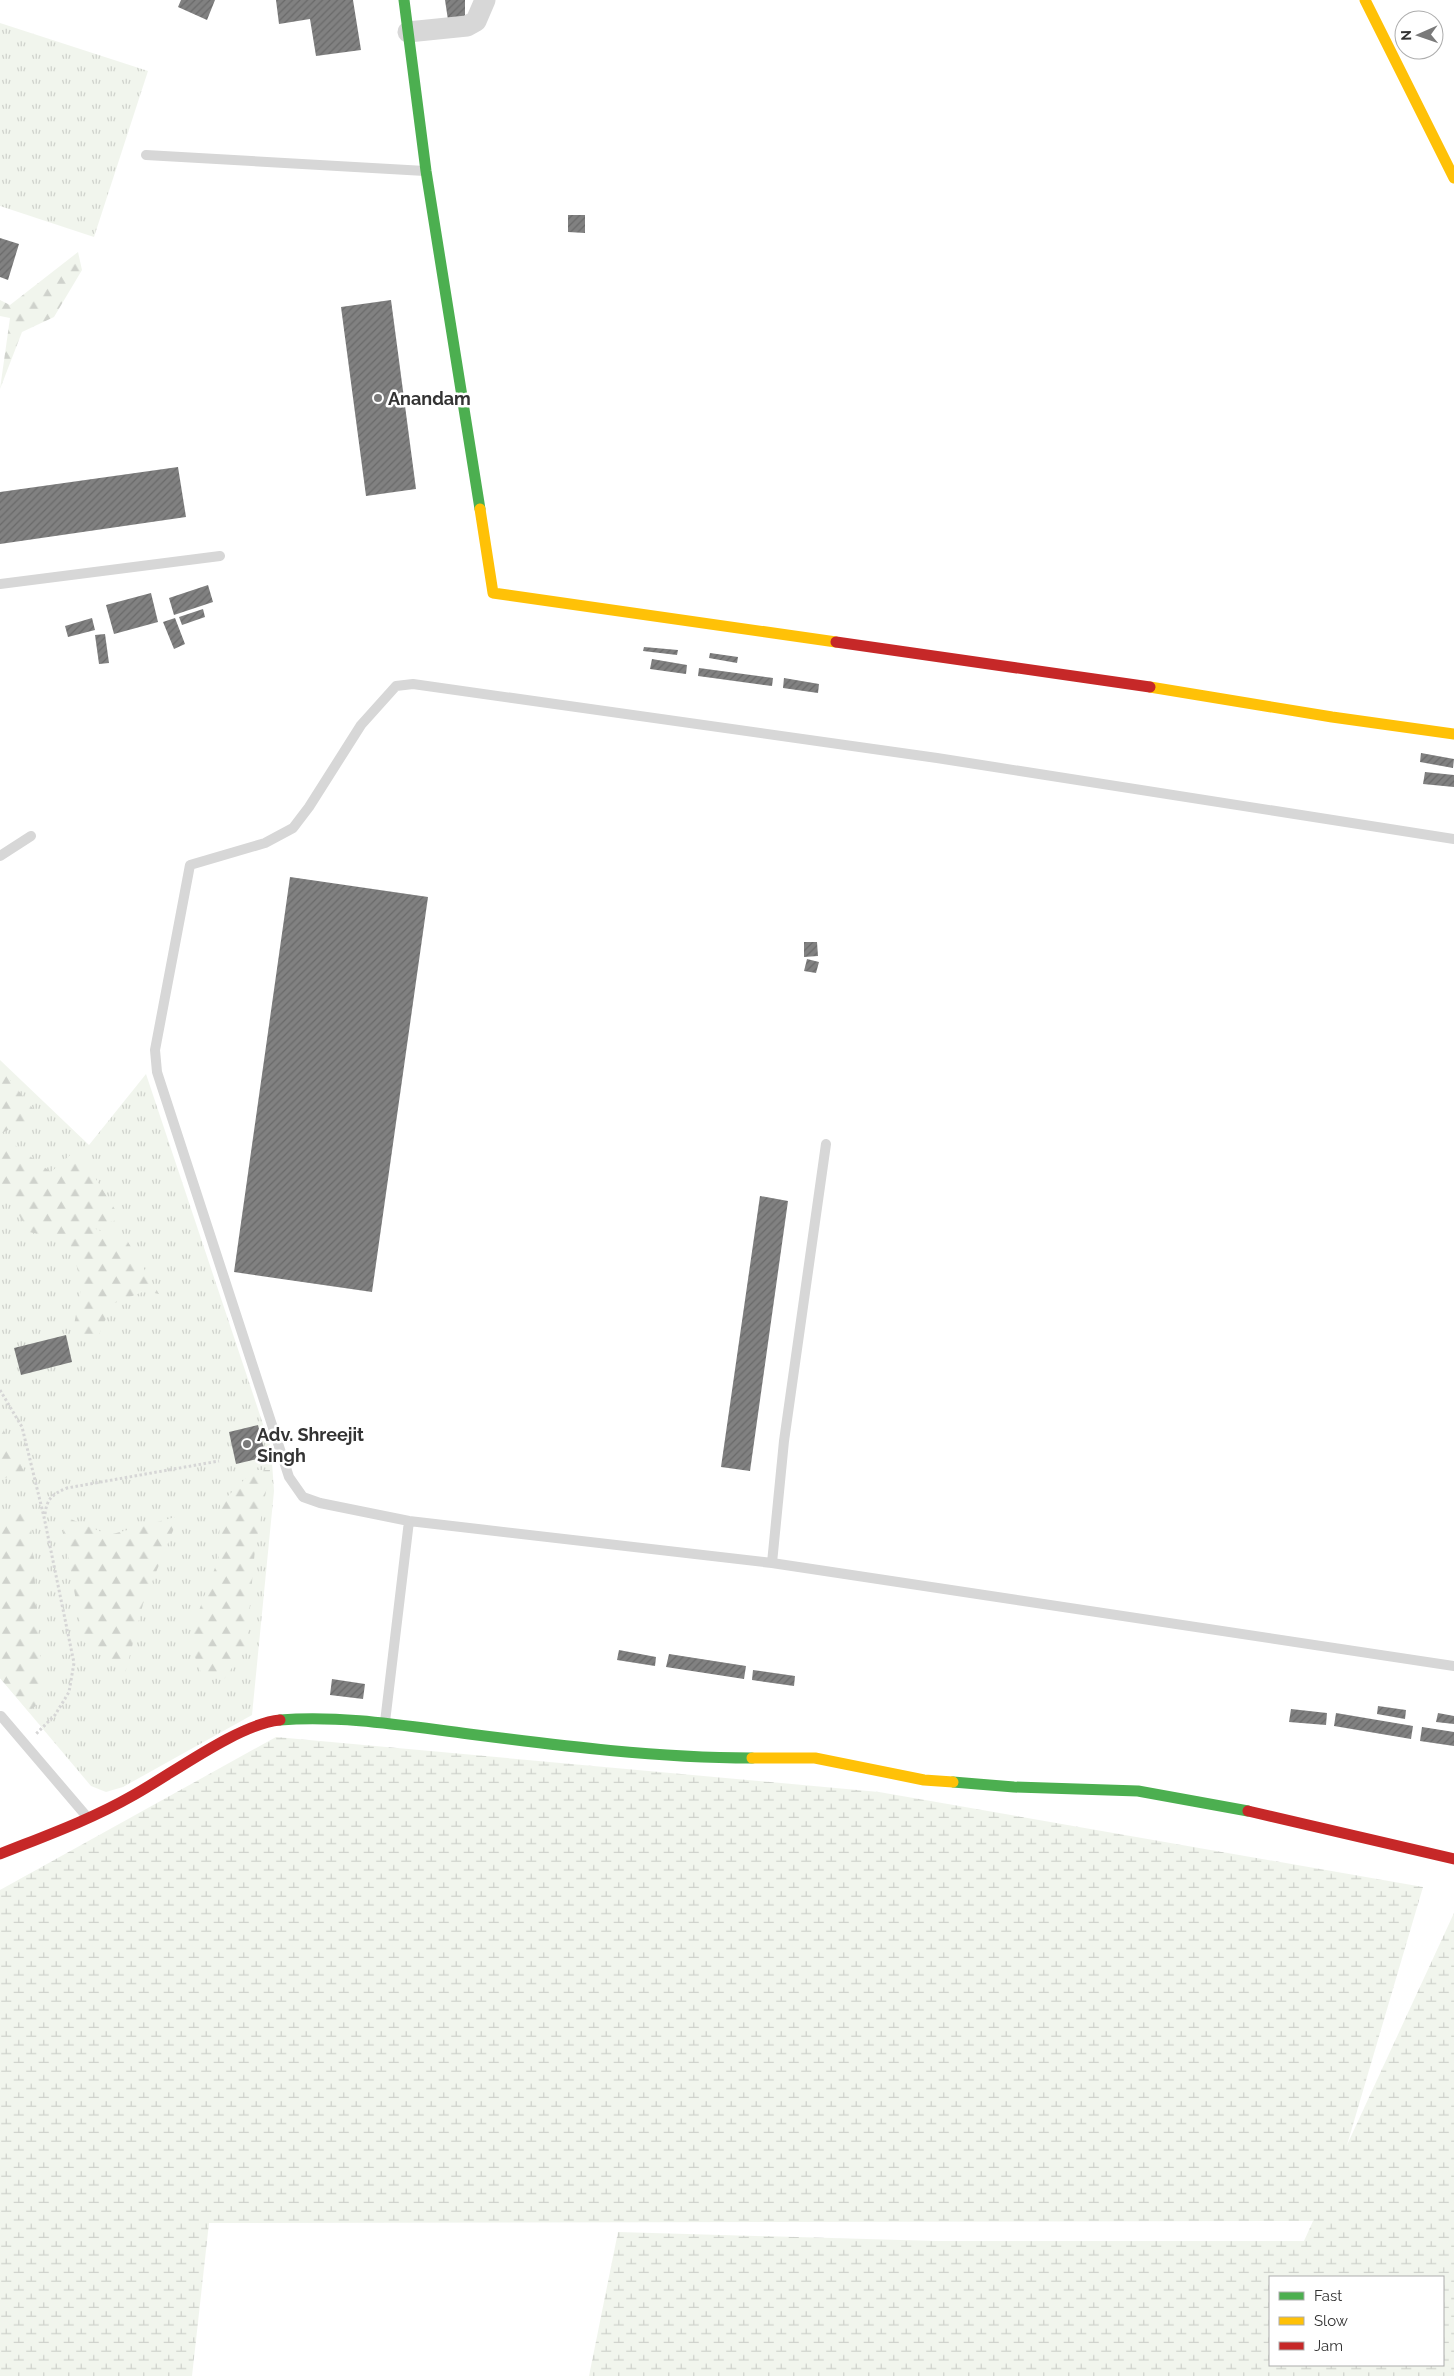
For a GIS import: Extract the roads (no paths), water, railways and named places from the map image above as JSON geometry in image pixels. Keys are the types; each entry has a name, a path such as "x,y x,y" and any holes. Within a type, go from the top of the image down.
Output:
{"street":[{"path":"404,0 426,171 493,594 1184,692 1332,717 1454,734"},
{"path":"408,32 467,26 476,21 485,0"},
{"path":"1365,0 1454,178"},
{"path":"0,1854 88,1819 132,1796 246,1729 269,1721 317,1717 384,1723 623,1753 702,1758 815,1758 924,1780 1014,1787 1138,1791 1279,1817 1454,1859"}],"lane":[{"path":"146,155 426,171"},
{"path":"0,584 220,556"},
{"path":"1454,839 937,758 412,684 396,686 361,725 309,807 293,828 265,843 190,865 155,1050 157,1072 289,1477 303,1497 320,1503 409,1521 772,1563 1454,1666"},
{"path":"0,856 32,836"},
{"path":"772,1563 784,1440 826,1144"},
{"path":"384,1723 409,1521"},
{"path":"1,1716 88,1819"}],"place":[{"name":"Anandam","path":"378,398"},
{"name":"Adv. Shreejit Singh","path":"247,1444"}]}
